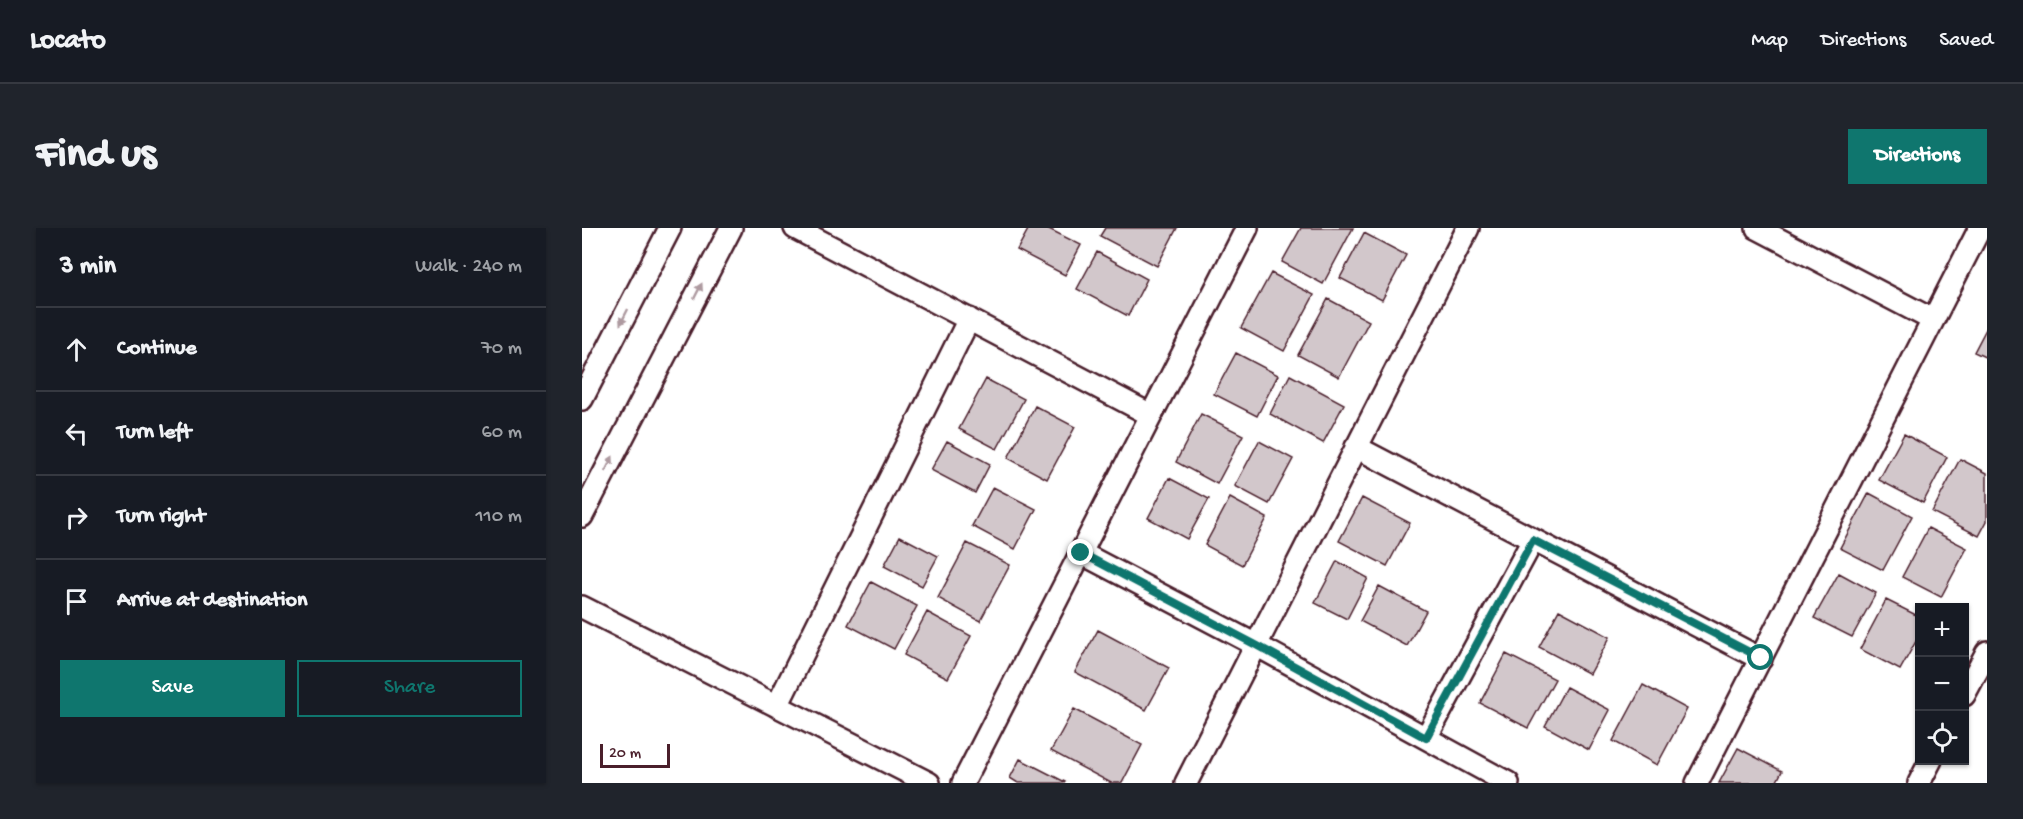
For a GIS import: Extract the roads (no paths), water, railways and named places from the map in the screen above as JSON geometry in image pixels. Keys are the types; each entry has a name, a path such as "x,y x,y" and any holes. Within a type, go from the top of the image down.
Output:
{"street":[{"path":"582,399 670,228"},
{"path":"582,516 731,228"},
{"path":"795,228 1151,415"},
{"path":"963,783 1247,228"},
{"path":"1186,783 1468,228"},
{"path":"1697,783 1980,228"},
{"path":"1762,229 1933,320"},
{"path":"777,706 969,319"},
{"path":"1356,447 1761,658"},
{"path":"1426,738 1533,540"},
{"path":"1081,553 1256,645 1504,782"},
{"path":"582,607 929,783"},
{"path":"1969,687 1987,652"},
{"path":"1919,783 1928,765"}]}
